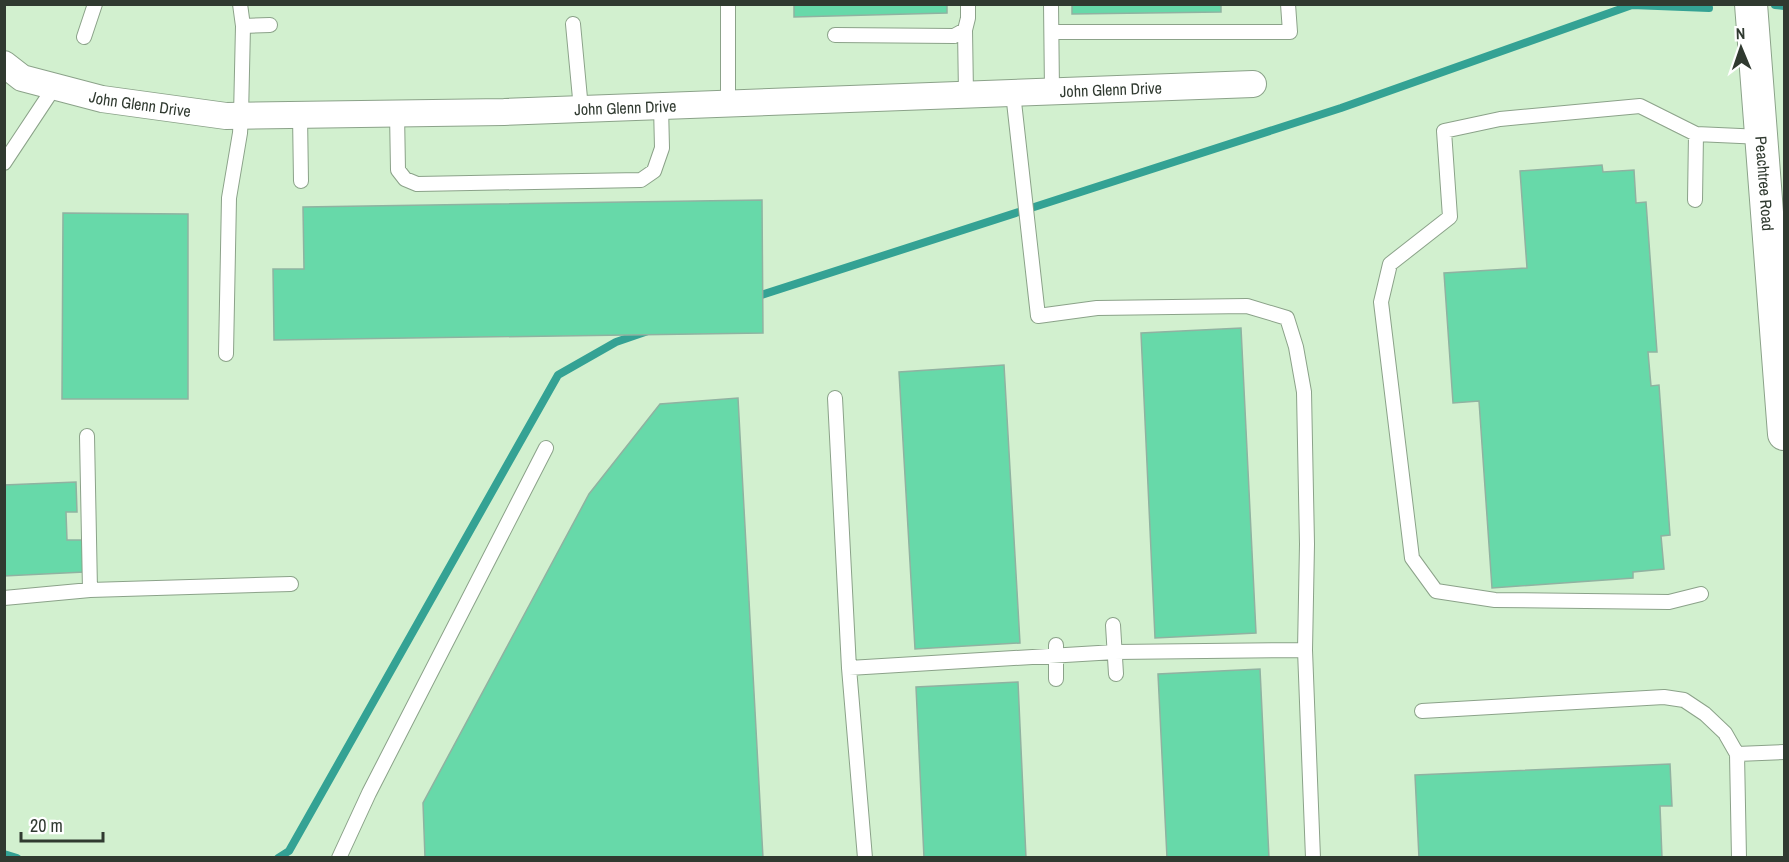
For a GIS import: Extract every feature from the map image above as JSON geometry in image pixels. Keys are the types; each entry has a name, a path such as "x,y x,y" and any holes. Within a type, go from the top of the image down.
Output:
{"street":[{"name":"Peachtree Road","path":"1751,4 1785,434"},
{"name":"John Glenn Drive","path":"4,64 22,78 102,99 226,116 581,109 1253,84"}],"lane":[{"path":"84,37 95,4"},
{"path":"226,354 229,198 241,116 243,26 240,4"},
{"path":"728,4 728,104"},
{"path":"966,94 965,30 968,4"},
{"path":"1051,4 1052,91"},
{"path":"1052,32 1290,32 1288,4"},
{"path":"573,24 581,109"},
{"path":"243,26 270,25"},
{"path":"835,35 954,36 965,30"},
{"path":"4,163 55,86"},
{"path":"1013,93 1038,316 1097,308 1247,306 1287,318 1296,347 1304,392 1307,544 1305,650 1313,858"},
{"path":"397,113 398,170 405,179 417,184 641,180 654,171 662,148 660,106"},
{"path":"1701,594 1669,602 1495,600 1436,591 1412,558 1381,302 1390,264 1450,217 1444,131 1500,119 1640,106 1696,134 1762,137"},
{"path":"300,115 301,181"},
{"path":"1695,200 1696,134"},
{"path":"835,398 849,668 865,858"},
{"path":"87,436 90,590"},
{"path":"339,858 369,793 546,448"},
{"path":"4,598 90,590 291,584"},
{"path":"1113,625 1116,674"},
{"path":"849,668 1056,650 1115,652 1305,650"},
{"path":"1056,650 1056,679"},
{"path":"1422,711 1664,697 1684,700 1705,714 1725,733 1737,754 1739,858"},
{"path":"1737,754 1785,752"}],"shaded area":[{"path":"5,5 1784,5 1784,857 5,858"}],"building":[{"path":"794,4 947,4 947,13 794,17"},
{"path":"1072,4 1221,4 1221,12 1072,14"},
{"path":"1602,165 1603,172 1634,170 1636,203 1646,202 1657,352 1648,352 1651,386 1659,385 1670,535 1661,536 1664,569 1633,572 1633,578 1492,588 1479,401 1453,403 1444,273 1527,268 1520,171"},
{"path":"762,200 763,333 274,340 273,269 304,269 303,207"},
{"path":"63,213 188,214 188,399 62,399"},
{"path":"1241,328 1256,633 1155,638 1141,333"},
{"path":"1004,365 1020,643 915,649 899,372"},
{"path":"738,398 763,858 425,858 423,803 589,494 660,404"},
{"path":"76,482 77,512 66,512 67,540 83,540 84,572 4,576 4,485"},
{"path":"1260,669 1269,858 1167,858 1158,674"},
{"path":"1018,682 1026,858 924,858 916,687"},
{"path":"1670,764 1672,806 1660,806 1662,858 1419,858 1415,775"}],"waterway":[{"path":"752,298 1341,108 1632,5 1709,8"},
{"path":"1775,5 1784,6"},
{"path":"278,858 289,851 558,375 616,342 648,331"},
{"path":"4,854 17,858"}]}
